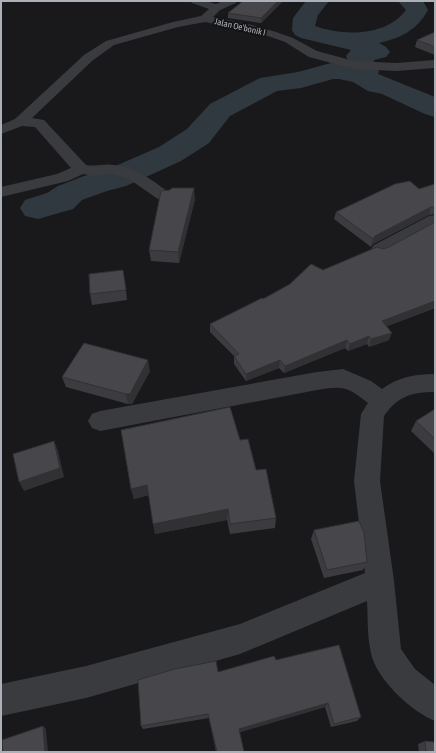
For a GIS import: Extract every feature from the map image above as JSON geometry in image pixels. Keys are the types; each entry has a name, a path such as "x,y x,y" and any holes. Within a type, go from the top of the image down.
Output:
{"street":[{"path":"196,1 216,8"},
{"path":"205,19 216,8 232,1"},
{"name":"Jalan Oe'bonik I","path":"1,130 20,122 88,58 110,43 176,24 205,19 252,28 272,34 289,40 313,54 354,66 396,67 435,64"},
{"path":"20,122 38,123 81,169"},
{"path":"1,192 62,178 81,169 94,171 113,169 135,176 164,196"},
{"path":"380,249 435,220"},
{"path":"100,421 317,381 343,378 363,387 382,401"},
{"path":"435,383 416,383 397,390 382,401 373,414 367,481 380,581 386,654 404,680 435,705"},
{"path":"1,700 86,682 240,639 380,581"}],"building":[{"path":"243,1 278,1 261,18 228,13"},
{"path":"435,32 435,47 417,40"},
{"path":"410,181 419,189 435,184 435,207 431,207 375,236 373,239 336,212 395,184"},
{"path":"172,188 194,188 178,252 149,250 161,191 170,190"},
{"path":"435,222 435,301 382,321 392,333 371,339 369,336 350,344 347,340 285,366 280,360 246,374 234,356 239,354 210,324 262,298 263,299 290,284 311,264 323,270 377,247 383,249 389,247"},
{"path":"123,270 126,290 90,294 89,274"},
{"path":"84,343 148,360 130,394 62,377"},
{"path":"230,407 240,440 248,439 256,470 266,469 276,518 230,524 228,509 153,524 147,485 131,489 121,430"},
{"path":"435,409 435,439 416,421"},
{"path":"54,441 60,468 19,482 13,454"},
{"path":"359,521 364,533 367,562 327,570 314,530"},
{"path":"339,645 361,717 334,724 328,703 239,729 244,752 217,752 208,714 141,726 138,680 175,669 216,661 218,672 274,656 276,660"},
{"path":"43,726 45,752 3,752 2,740"},
{"path":"425,741 435,742 435,752 426,752"}],"waterway":[{"path":"318,1 305,18 303,26 304,30 352,42"},
{"path":"352,42 391,32 403,26 409,21 417,10 414,4 409,1"},
{"path":"352,42 377,52 359,56 362,63 359,67 366,71 362,76"},
{"path":"38,208 60,201 70,193 96,183 114,179 170,154 198,136 220,110 270,84 301,80 331,71 339,71 362,76"},
{"path":"362,76 378,85 391,88 435,108"}]}
